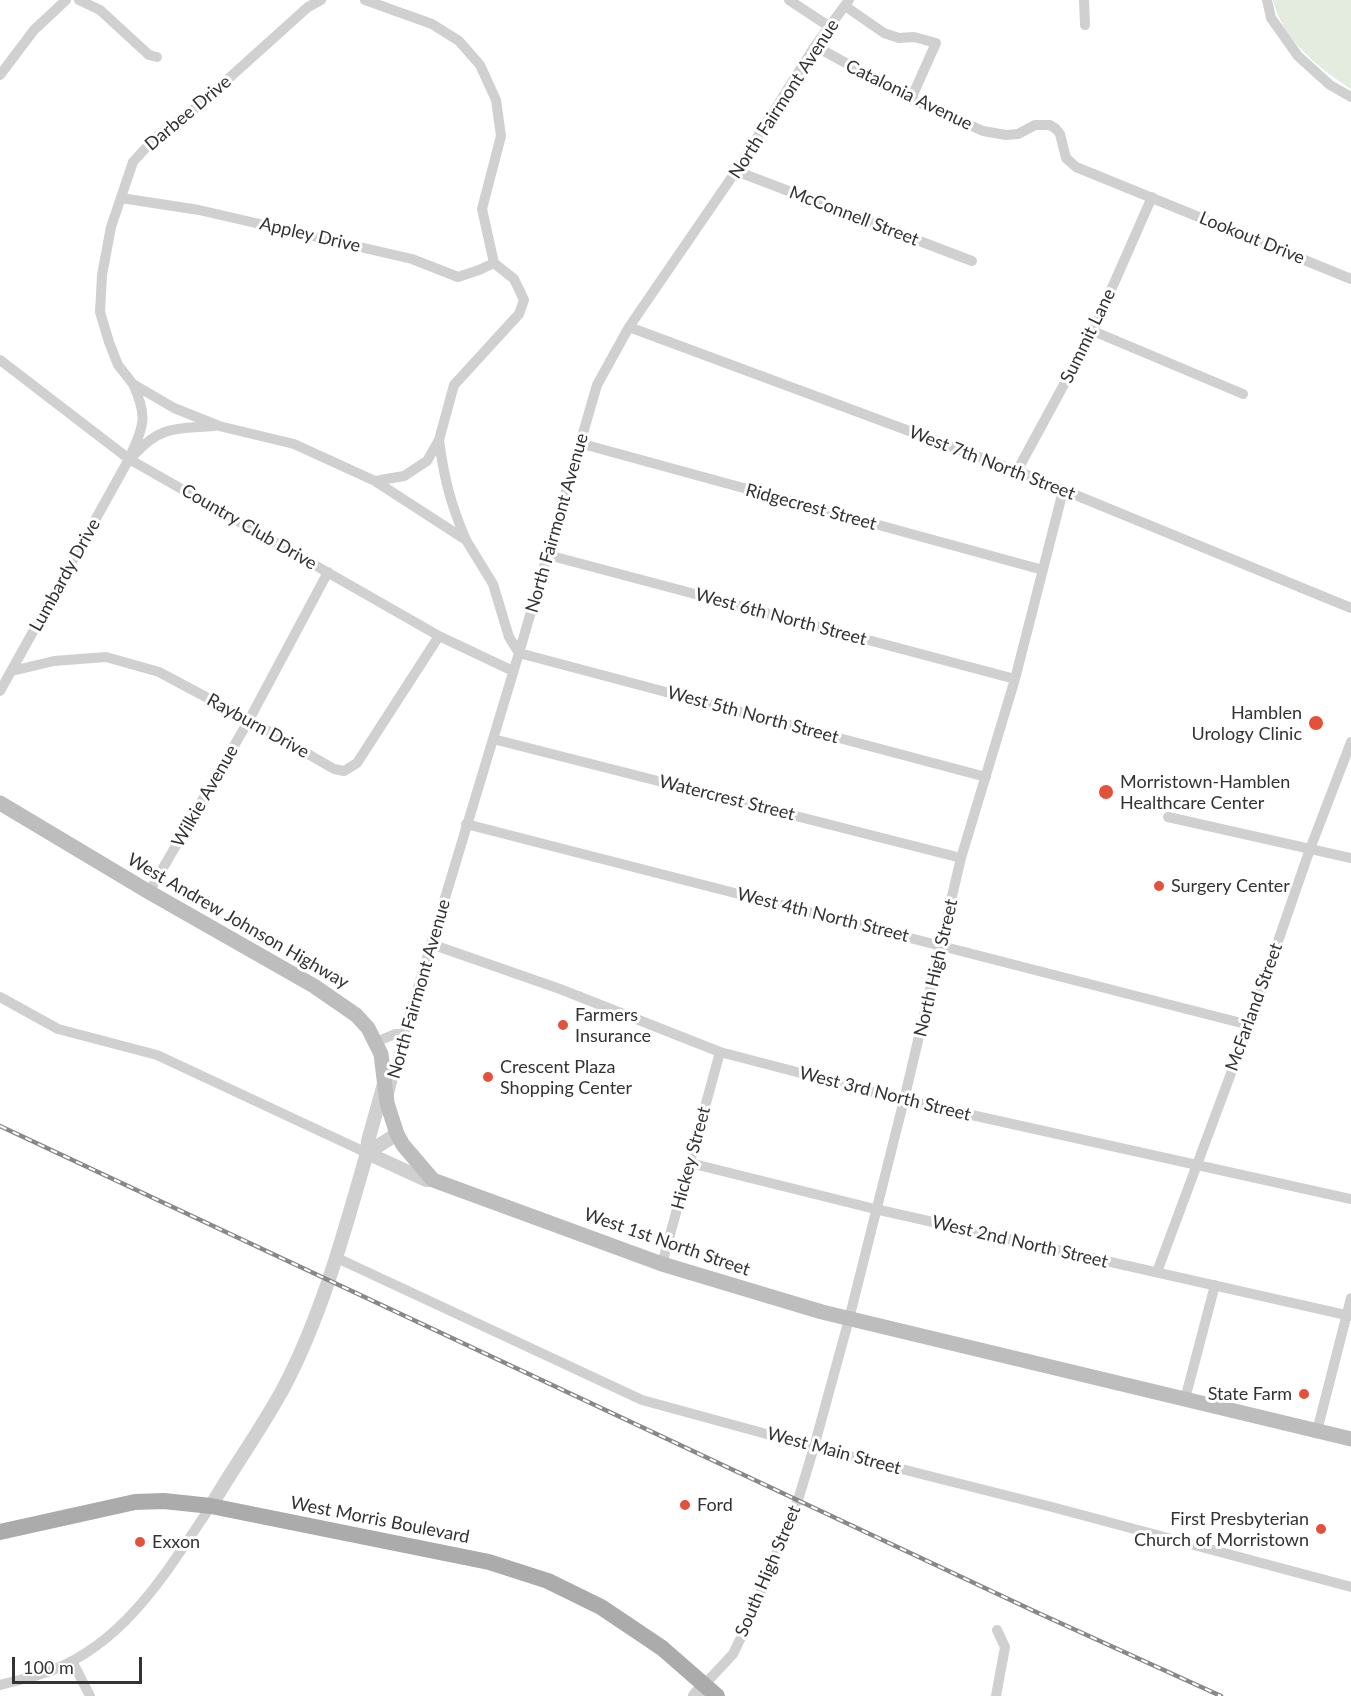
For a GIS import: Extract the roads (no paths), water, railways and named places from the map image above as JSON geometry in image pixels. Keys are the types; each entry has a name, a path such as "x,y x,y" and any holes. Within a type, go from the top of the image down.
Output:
{"main road":[{"name":"West Andrew Johnson Highway","path":"0,803 334,999 356,1015 368,1028 384,1063 387,1103 397,1134 403,1145 434,1179"},
{"name":"West 1st North Street","path":"434,1179 662,1264 754,1293 849,1319 1351,1439"},
{"name":"West Morris Boulevard","path":"0,1532 135,1502 164,1501 211,1506 489,1562 548,1581 601,1607 662,1648 705,1692"}],"street":[{"path":"0,75 34,30 66,0"},
{"path":"79,0 100,10 149,55 157,57"},
{"name":"Darbee Drive","path":"321,0 308,7 198,106 154,139 133,162 111,227 102,275 100,312 118,365 133,384 174,408 219,426 294,444 375,481 466,540"},
{"path":"364,0 432,24 459,41 480,65 496,100 501,136 482,209 494,263"},
{"path":"789,0 830,27"},
{"path":"1084,0 1085,25"},
{"path":"1267,0 1271,18 1298,56 1330,84 1351,97"},
{"path":"847,3 884,33 899,38 914,37 936,43 911,99"},
{"name":"North Fairmont Avenue","path":"387,1103 404,1034 597,385 629,327 736,171 815,46 847,3"},
{"name":"Catalonia Avenue","path":"815,46 911,99 983,130 1006,135 1018,134 1035,125 1050,125 1060,134 1066,158 1076,167 1152,197"},
{"name":"McConnell Street","path":"736,171 972,261"},
{"name":"Lookout Drive","path":"1152,197 1351,279"},
{"name":"Summit Lane","path":"1017,471 1093,331 1152,197"},
{"name":"Appley Drive","path":"121,198 199,210 412,259 458,277 494,263"},
{"name":"Darbee Drive","path":"375,481 404,476 427,461 439,440 454,385 519,314 524,300 514,279 494,263"},
{"name":"West 7th North Street","path":"629,327 1017,471 1351,608"},
{"path":"1093,331 1243,394"},
{"name":"Country Club Drive","path":"0,360 129,459 439,636 513,671"},
{"path":"129,459 143,426 143,405 133,384"},
{"path":"129,459 148,439 168,430 219,426"},
{"name":"Darbee Drive","path":"439,440 443,473 451,504 466,540 494,584 509,638 519,653"},
{"name":"Ridgecrest Street","path":"579,443 1043,570"},
{"name":"Lumbardy Drive","path":"0,691 129,459"},
{"name":"North High Street","path":"814,1446 849,1319 962,858 1015,679 1063,491"},
{"name":"West 6th North Street","path":"548,555 1015,679"},
{"name":"Wilkie Avenue","path":"149,892 249,720 328,572"},
{"name":"Rayburn Drive","path":"12,671 54,661 106,657 159,672 334,769 344,771 357,763 439,636"},
{"name":"West 5th North Street","path":"519,653 986,777"},
{"name":"Watercrest Street","path":"492,739 962,858"},
{"name":"McFarland Street","path":"1157,1272 1351,742"},
{"path":"1168,817 1351,858"},
{"name":"West 4th North Street","path":"466,824 1249,1025"},
{"name":"West 3rd North Street","path":"431,944 560,989 720,1052 904,1100 1351,1199"},
{"name":"West 1st North Street","path":"0,997 58,1029 158,1055 426,1180 434,1179"},
{"path":"376,1042 395,1034 404,1034"},
{"name":"Hickey Street","path":"662,1264 720,1052"},
{"path":"0,1685 52,1670 72,1661 108,1638 142,1604 211,1506 282,1390 308,1334 337,1258 385,1079"},
{"path":"367,1153 397,1134"},
{"name":"West 2nd North Street","path":"690,1163 875,1209 1349,1315"},
{"name":"West Main Street","path":"337,1258 642,1400 1052,1506 1351,1587"},
{"path":"1185,1399 1215,1285"},
{"path":"1317,1431 1349,1315 1351,1298"},
{"name":"South High Street","path":"705,1692 733,1654 749,1621 798,1500 814,1446"},
{"path":"996,1696 1005,1647 997,1630"},
{"path":"72,1661 90,1696"}],"railway":[{"path":"0,1126 1036,1612 1221,1696"}],"place":[{"name":"Hamblen Urology Clinic","path":"1316,723"},
{"name":"Morristown-Hamblen Healthcare Center","path":"1106,792"},
{"name":"Surgery Center","path":"1159,886"},
{"name":"Farmers Insurance","path":"563,1025"},
{"name":"Crescent Plaza Shopping Center","path":"488,1077"},
{"name":"State Farm","path":"1304,1394"},
{"name":"Ford","path":"685,1505"},
{"name":"First Presbyterian Church of Morristown","path":"1321,1529"},
{"name":"Exxon","path":"140,1542"}]}
